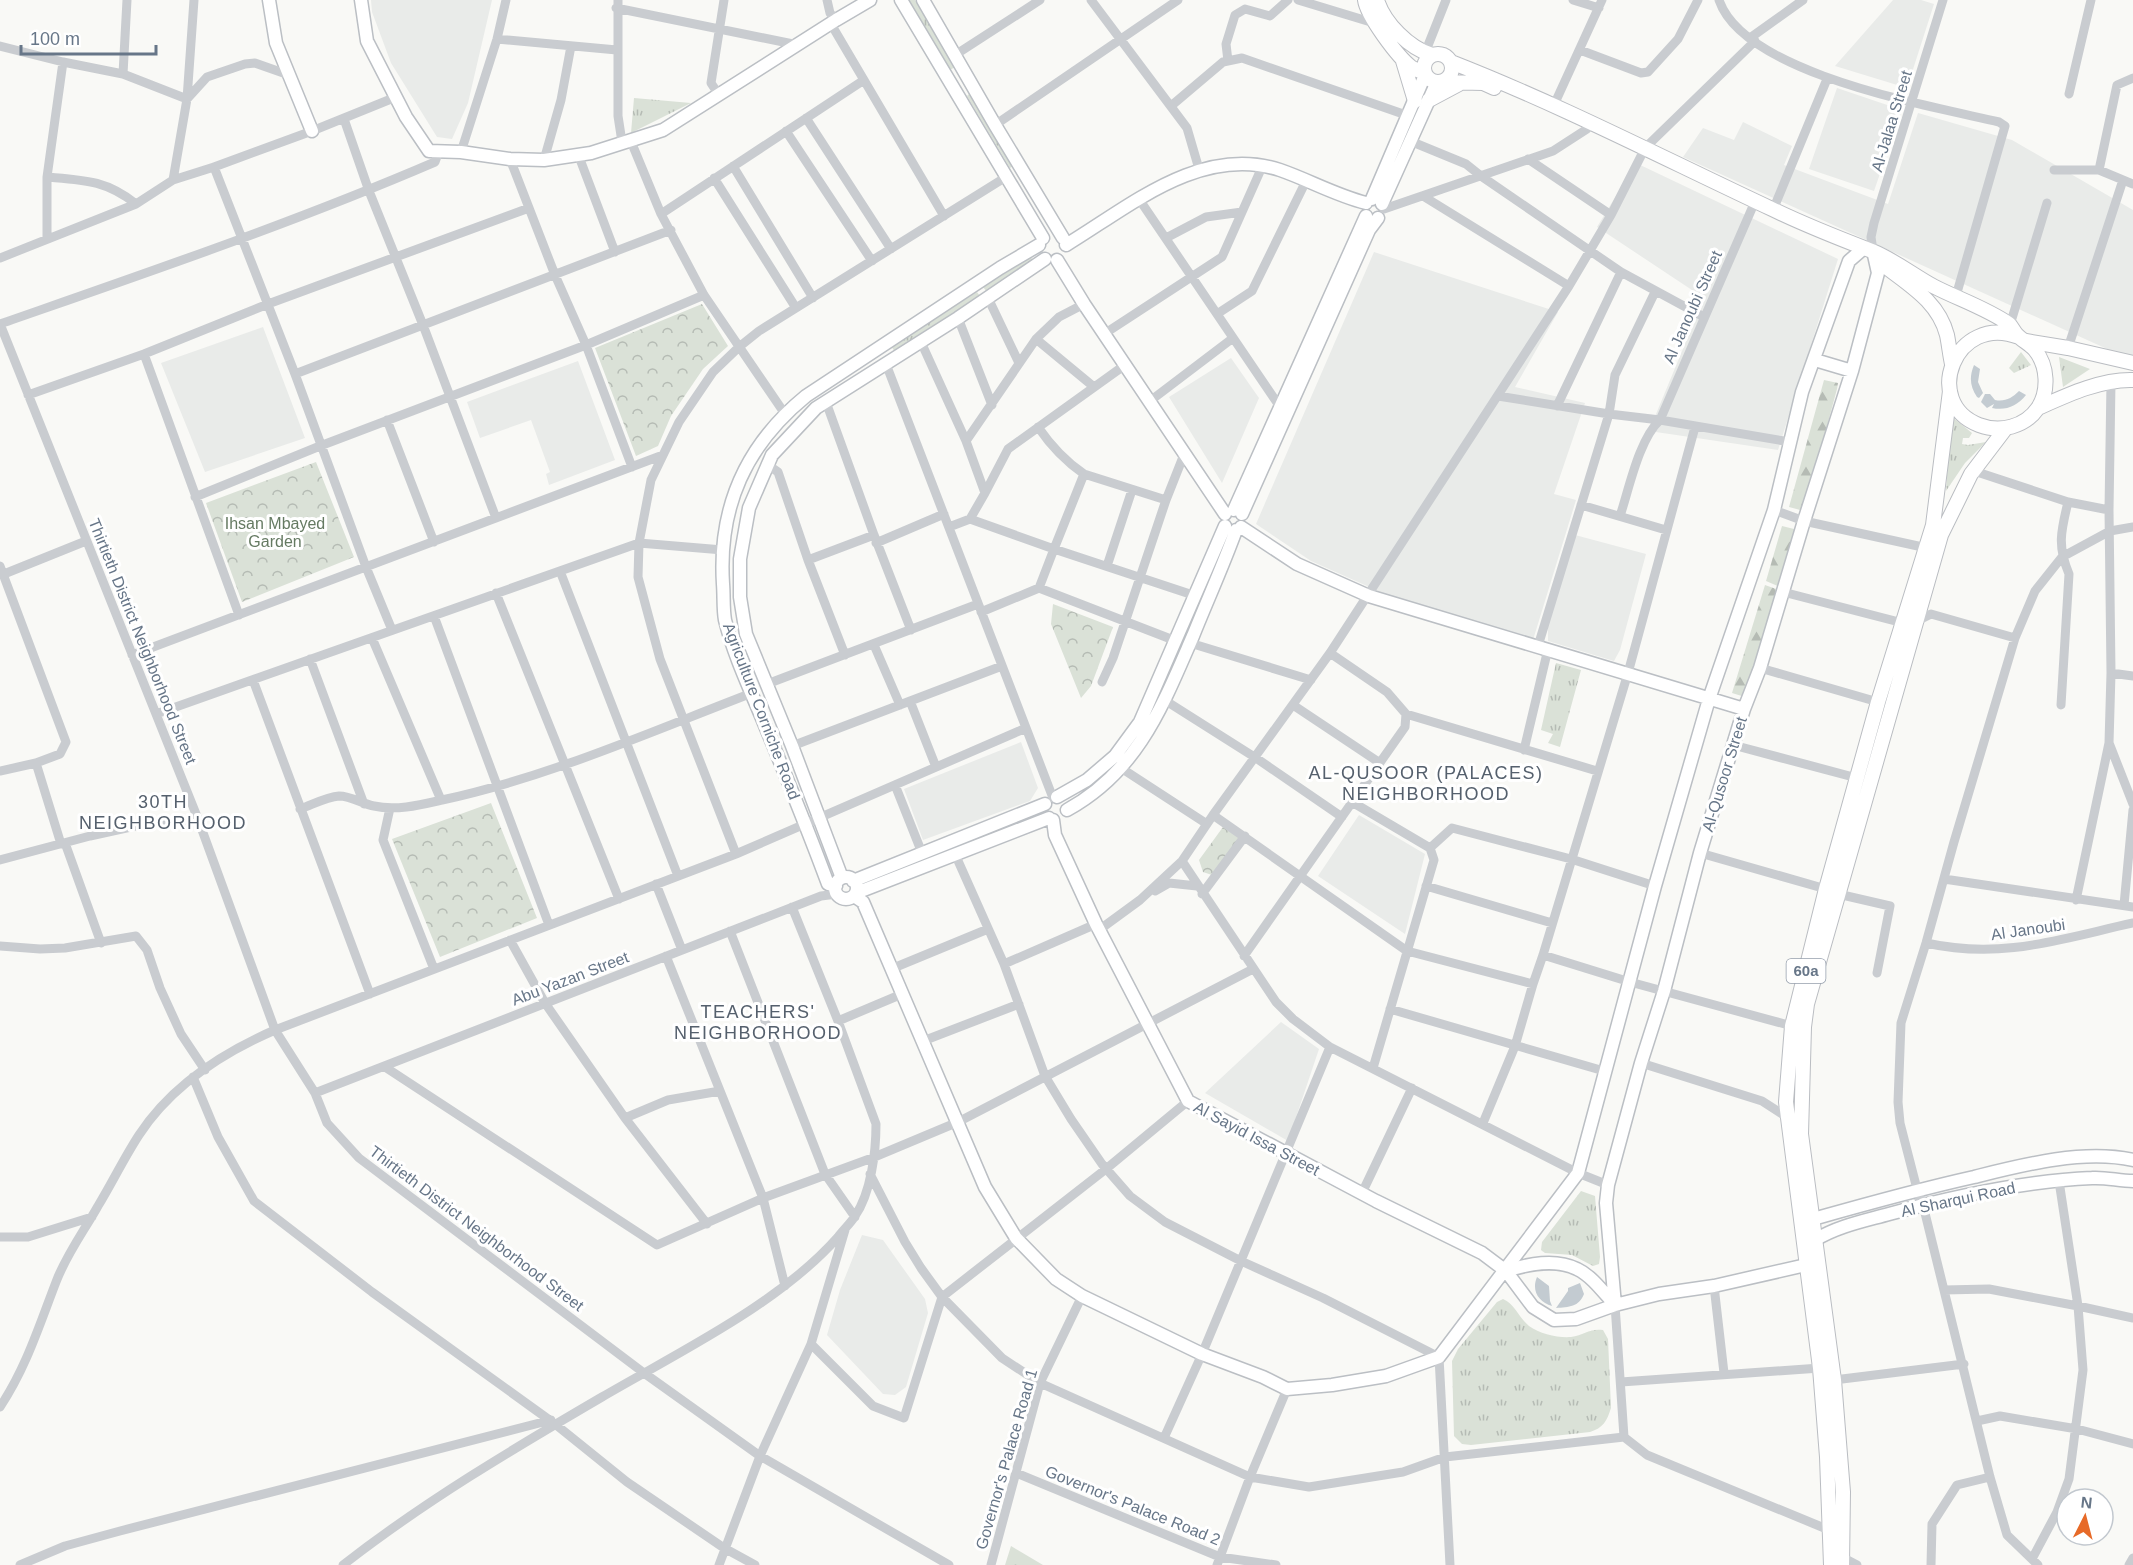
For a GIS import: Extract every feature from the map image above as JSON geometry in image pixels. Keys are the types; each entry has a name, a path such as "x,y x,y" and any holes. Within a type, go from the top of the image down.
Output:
{"main road":[{"path":"1365,0 1374,23 1412,67 1432,78 1483,83 1587,129 1644,151 1868,253 2010,325 2036,351 2043,364 2046,379 2044,394 2038,408"},
{"path":"1377,0 1381,12 1402,37 1429,54 1442,55 1451,62 1554,105 1794,226 1868,253 1917,290 1935,310 1947,334 1952,364"},
{"path":"1400,53 1422,101 1466,81"},
{"path":"1429,54 1426,61 1432,78"},
{"path":"1432,78 1449,76 1452,70 1451,62"},
{"path":"2133,363 1996,332 1981,335 1968,342 1958,352 1949,376 1950,391 1955,405 1977,424 1991,428 2006,428 2024,421 2038,408 2063,397 2111,382 2133,380"},
{"name":"60a","path":"1837,1532 1843,1492 1834,1380 1786,1102 1792,1026 1910,622 1938,492 1950,391"},
{"name":"60a","path":"1837,1560 1837,1532 1820,1368 1806,1265 1813,1219 1801,1134 1804,1027 1807,1004 1857,778 1878,702 1941,535 1974,471 2006,428"}],"street":[{"path":"123,74 127,0"},
{"path":"173,180 187,99 194,0"},
{"path":"269,0 276,43 312,131"},
{"path":"361,0 367,41 406,117 429,151 544,160 591,153 663,130 870,0"},
{"path":"461,152 497,39 506,0"},
{"path":"719,95 711,83 724,0"},
{"path":"827,0 833,22 864,80 944,216"},
{"path":"901,0 1006,177 1041,241 1040,253 1051,260 1084,304 1234,520 1297,564 1369,596 1744,709"},
{"path":"923,0 994,125 1064,241 1063,256 1051,260 988,298 816,408 779,447 772,455 749,508 740,560 740,597 746,634 820,817 846,888 862,902 985,1187 1016,1238 1056,1279 1082,1296 1202,1354 1263,1377 1287,1389 1386,1376 1439,1357 1578,1173"},
{"path":"956,55 1040,0"},
{"path":"1091,0 1187,129 1199,169"},
{"path":"994,125 1178,0"},
{"path":"1228,61 1226,44 1235,15 1242,4 1270,16 1288,0"},
{"path":"1298,0 1374,23"},
{"path":"1429,54 1446,0"},
{"path":"1554,105 1601,4 1573,0"},
{"path":"1580,50 1641,73 1647,72 1678,39 1698,0"},
{"path":"1719,0 1722,11 1738,30 1774,54 1827,78 1913,102 2000,122 2005,126 1956,296"},
{"path":"1140,900 1182,861 1369,596 1569,286 1611,215 1644,151 1753,39 1803,0"},
{"name":"Al-Jalaa Street","path":"1868,253 1874,223 1943,0"},
{"path":"2069,94 2091,0"},
{"path":"785,414 704,295 626,141 618,117 617,4 798,45"},
{"path":"497,39 617,50"},
{"path":"0,46 123,74 187,99"},
{"path":"544,160 561,100 571,46"},
{"path":"1171,106 1223,62 1242,58 1409,116"},
{"path":"47,239 47,177 63,62"},
{"path":"187,99 207,77 244,64 255,63 289,75"},
{"path":"846,888 1051,800 1087,780 1115,756 1140,722 1196,596 1234,520 1369,230 1373,208 1410,141 1422,101 1432,78"},
{"path":"1773,210 1827,78"},
{"path":"2099,170 2117,85 2133,78"},
{"path":"661,214 864,80"},
{"path":"0,258 136,204 173,180 345,119 396,97"},
{"path":"1067,810 1087,799 1121,768 1140,745 1166,701 1190,643 1234,520 1280,407 1373,208 1409,116 1422,101"},
{"path":"806,118 891,249"},
{"path":"345,119 369,191 423,325 496,518"},
{"path":"1064,241 1156,189 1199,169 1245,164 1278,170 1373,208 1423,196 1553,151 1587,129"},
{"path":"786,131 872,261"},
{"path":"1410,141 1466,164 1621,272 1704,317"},
{"path":"0,324 243,239 369,191 435,162 439,152"},
{"path":"578,154 615,252"},
{"path":"510,159 555,275 586,345 632,467"},
{"path":"1528,159 1611,215"},
{"path":"733,166 813,298"},
{"path":"214,167 392,630"},
{"path":"1104,334 1222,257 1262,167"},
{"path":"2054,170 2099,170 2133,184"},
{"path":"47,177 87,180 105,184 136,204"},
{"path":"736,854 660,658 638,577 639,543 651,480 679,422 713,372 739,347 759,331 1006,177"},
{"path":"714,178 796,308"},
{"path":"2067,348 2123,180"},
{"path":"1217,314 1252,291 1306,181"},
{"path":"1423,196 1569,286"},
{"path":"1139,199 1280,407"},
{"path":"2010,325 2047,203"},
{"name":"Al Janoubi Street","path":"1620,516 1644,441 1651,428 1660,420 1753,206"},
{"path":"28,395 144,354 268,304 529,208"},
{"path":"1166,238 1206,218 1242,212"},
{"path":"295,374 671,230"},
{"path":"1041,241 1050,234 1064,241"},
{"name":"Agriculture Corniche Road","path":"846,888 828,884 738,658 725,618 722,563 724,534 736,486 755,450 785,414 806,396 1041,241"},
{"name":"Al-Qusoor Street","path":"1578,1173 1655,886 1709,699 1774,510 1803,392 1849,261 1868,253 1878,273 1852,371 1700,853 1664,991 1641,1063 1608,1185 1606,1203 1615,1305"},
{"path":"1557,406 1621,272"},
{"path":"1524,750 1543,648 1581,505 1609,414 1615,375 1655,292"},
{"path":"195,497 320,446 586,345 704,295"},
{"path":"988,298 1019,363"},
{"path":"966,441 1036,339 1059,317 1084,304"},
{"path":"958,318 992,405"},
{"name":"Thirtieth District Neighborhood Street","path":"0,324 198,819 275,1030 315,1093 327,1123 359,1158 644,1373 760,1456 948,1565"},
{"path":"1150,401 1233,338"},
{"path":"1036,339 1094,387"},
{"path":"921,342 966,441 985,493"},
{"path":"144,354 239,615"},
{"path":"1815,360 1852,371"},
{"path":"886,364 1026,729 1051,800 1045,813 1051,819"},
{"path":"949,527 970,519 1008,448 1125,365"},
{"path":"2076,900 2109,743 2111,382"},
{"path":"1498,396 1790,442"},
{"path":"826,402 875,539 911,630"},
{"path":"387,420 434,542"},
{"path":"1038,427 1049,444 1069,464 1084,474 1166,500"},
{"path":"1483,1123 1515,1046 1543,955 1628,673 1695,427"},
{"path":"1102,682 1113,658 1166,500 1185,452"},
{"path":"132,655 663,455"},
{"path":"768,465 778,472 808,560 845,655"},
{"path":"1974,471 2068,502 2109,510"},
{"path":"1039,588 1084,474"},
{"path":"1107,566 1132,490"},
{"path":"2061,705 2069,574 2062,557 2060,536 2068,502"},
{"path":"1581,505 1666,530"},
{"path":"1774,510 1804,521 1927,548"},
{"path":"808,560 944,514"},
{"path":"970,519 1196,596"},
{"path":"2060,1181 2078,1306 2083,1370 2069,1479 2035,1562 2007,1535 1990,1478 1964,1364 1900,1123 1898,1102 1901,1023 2015,638 2035,591 2062,557 2110,531 2133,527"},
{"path":"0,771 36,763 60,754 66,742 2,570 86,541"},
{"path":"156,714 639,543 723,550"},
{"path":"560,571 678,876"},
{"path":"767,684 911,630 1039,588 1176,641"},
{"path":"1783,592 1910,622 1931,614 2015,638"},
{"path":"496,593 619,899"},
{"path":"434,616 549,925"},
{"path":"372,638 441,800"},
{"path":"1190,643 1311,680"},
{"path":"874,645 900,705"},
{"path":"1330,653 1387,692 1406,714 1597,771"},
{"path":"310,659 364,804"},
{"path":"792,746 1002,666"},
{"path":"1760,668 1878,702"},
{"path":"2111,673 2133,676"},
{"path":"253,680 370,994"},
{"path":"300,809 339,796 364,804 390,808 441,800 496,787 565,764 752,693"},
{"path":"910,701 936,766"},
{"path":"1166,701 1256,758 1342,817"},
{"path":"1293,705 1380,763"},
{"path":"1244,956 1405,727 1406,714"},
{"path":"0,1407 25,1365 56,1281 71,1251 140,1135 164,1104 193,1077 253,1039 736,854 1026,729"},
{"path":"2109,743 2133,804"},
{"path":"1733,745 1857,778"},
{"path":"36,763 101,943"},
{"path":"1121,768 1207,824"},
{"path":"895,785 922,854"},
{"path":"846,888 955,854 1051,819 1064,817 1067,810 1065,802 1051,800"},
{"path":"1352,802 1430,848 1434,860 1373,1068"},
{"path":"390,808 383,840 434,969"},
{"path":"1944,879 2129,906 2133,812"},
{"path":"1213,814 1407,951 1533,984"},
{"path":"0,860 140,825 198,819"},
{"name":"Al Sayid Issa Street","path":"1051,819 1055,836 1097,927 1188,1101 1362,1193 1482,1253 1506,1271 1533,1307 1554,1320 1576,1319 1615,1305 1659,1294 1714,1286 1806,1265"},
{"path":"1430,848 1452,828 1571,859 1655,886"},
{"path":"1200,890 1245,837"},
{"path":"1700,853 1832,892 1890,906 1877,973"},
{"path":"955,854 1004,964 1045,1076 1071,1119 1106,1168 1130,1196 1165,1222 1439,1357"},
{"path":"1182,861 1276,1002 1293,1019 1330,1047 1578,1173 1608,1185"},
{"path":"1004,964 1097,927 1169,883 1200,890"},
{"path":"656,884 682,950"},
{"path":"1426,886 1552,923"},
{"name":"Abu Yazan Street","path":"315,1093 846,888"},
{"path":"20,1565 65,1546 120,1531 552,1422 571,1415 644,1373 785,1286 823,1253 855,1217 866,1197 876,1142 876,1124 792,907"},
{"name":"Al Janoubi","path":"1926,943 1964,950 2000,950 2043,945 2133,923"},
{"path":"891,969 988,929"},
{"path":"730,931 825,1174 855,1217"},
{"path":"0,946 65,948 136,936 147,950 160,988 181,1034 205,1070"},
{"path":"510,940 545,1003 625,1118 707,1224"},
{"path":"1543,955 1630,982 1792,1026"},
{"path":"666,956 763,1198 785,1286"},
{"path":"385,1067 657,1245 763,1198 872,1158 958,1122 1253,969"},
{"path":"838,1021 902,994"},
{"path":"923,1041 1019,1004"},
{"path":"1390,1010 1604,1071"},
{"path":"1164,1438 1202,1354 1330,1047"},
{"path":"1641,1063 1762,1101 1788,1116 1801,1134"},
{"path":"193,1077 218,1137 254,1201 372,1292 552,1422 627,1482 724,1548 755,1565"},
{"path":"1362,1193 1412,1088"},
{"path":"625,1118 668,1100 720,1091"},
{"path":"811,1344 873,1406 904,1418 942,1297 1188,1101"},
{"path":"1813,1219 1917,1189 2024,1165 2092,1156 2133,1160"},
{"path":"870,1174 904,1242 942,1297 1002,1358 1040,1383 1250,1477 1309,1487 1403,1472 1445,1458 1624,1437 1647,1455 1837,1532"},
{"name":"Al Sharqui Road","path":"1809,1236 1923,1205 2013,1186 2094,1178 2131,1178"},
{"path":"0,1237 28,1237 92,1217"},
{"path":"719,1565 760,1456 811,1344 845,1228"},
{"path":"1506,1271 1533,1263 1577,1269 1597,1284 1615,1305 1624,1437"},
{"path":"1714,1286 1724,1373"},
{"path":"1944,1290 1989,1289 2133,1318"},
{"name":"Governor's Palace Road 1","path":"991,1565 1040,1383 1082,1296"},
{"path":"1439,1357 1450,1565"},
{"path":"1834,1380 1964,1364"},
{"path":"1621,1382 1820,1368"},
{"path":"1219,1561 1250,1477 1287,1389"},
{"path":"1977,1420 2000,1416 2077,1429 2133,1444"},
{"path":"344,1565 414,1512 552,1422"},
{"name":"Governor's Palace Road 2","path":"1016,1473 1219,1561 1276,1565"},
{"path":"1931,1565 1932,1524 1957,1485 1990,1478"},
{"path":"2129,1565 2133,1558"},
{"path":"1837,1560 1857,1565"}],"shaded area":[{"path":"371,0 492,0 468,103 452,139 437,137 391,63 372,12"},
{"path":"1893,0 1921,0 1934,4 1907,88 1835,66"},
{"path":"1837,88 1902,110 1874,191 1809,169"},
{"path":"1918,113 2012,140 2133,210 2133,358 2127,358 1683,157 1703,128 1734,140 1743,122 1792,146 1784,165 1888,204"},
{"path":"1636,163 1838,259 1778,450 1649,431 1704,298 1597,227"},
{"path":"1374,252 1558,312 1515,387 1585,403 1554,494 1576,500 1533,640 1385,594 1311,561 1256,524"},
{"path":"263,327 305,438 205,472 161,363"},
{"path":"1231,358 1259,398 1222,483 1169,397"},
{"path":"578,361 615,460 549,485 546,474 550,472 531,420 480,438 467,402"},
{"path":"1974,365 1980,369 1978,382 1983,393 1979,398 1971,382"},
{"path":"2019,391 2026,395 2015,405 2007,408 1992,408 1994,404 1987,408 1981,402 1985,394 1990,394 1995,400 2005,400"},
{"path":"1575,535 1646,554 1620,650 1614,661 1548,641 1548,625"},
{"path":"1021,742 1038,788 1030,801 923,840 904,789"},
{"path":"1359,815 1425,854 1405,934 1318,876"},
{"path":"1281,1022 1319,1049 1288,1141 1205,1093"},
{"path":"862,1235 883,1240 925,1299 928,1313 906,1387 895,1395 883,1394 827,1335 840,1290"},
{"path":"1537,1277 1549,1286 1552,1306 1543,1302 1537,1295 1535,1282"},
{"path":"1580,1283 1584,1294 1579,1302 1569,1307 1556,1308 1568,1288"}],"green space":[{"path":"908,0 915,0 955,67 950,70"},
{"path":"971,92 1014,165 1010,168 967,96"},
{"path":"634,98 691,103 631,133"},
{"path":"1030,256 1034,262 987,292 983,287"},
{"path":"977,292 980,296 895,352 891,346"},
{"path":"702,304 728,346 703,369 671,416 658,446 636,456 595,348"},
{"path":"2021,352 2031,365 2014,373 2009,368"},
{"path":"2059,357 2090,369 2063,387"},
{"path":"1824,380 1838,383 1804,511 1789,507"},
{"path":"1951,416 1972,433 1969,438 1963,438 1962,444 1986,442 1965,463 1946,491"},
{"name":"Ihsan Mbayed Garden","path":"316,462 354,557 242,602 206,503"},
{"path":"1782,526 1798,530 1780,587 1766,581"},
{"path":"1765,585 1779,590 1745,697 1732,693"},
{"path":"1053,604 1113,627 1091,686 1081,698 1051,624"},
{"path":"1556,663 1581,670 1560,747 1548,743 1553,734 1541,730"},
{"path":"491,803 537,918 440,957 392,839"},
{"path":"1223,827 1241,839 1212,875 1203,872 1199,860"},
{"path":"1581,1191 1595,1196 1600,1257 1599,1264 1593,1266 1572,1255 1545,1253 1541,1250 1542,1242"},
{"path":"1503,1299 1511,1304 1529,1326 1544,1333 1571,1337 1594,1330 1603,1330 1608,1339 1611,1408 1601,1426 1590,1432 1471,1445 1462,1444 1454,1436 1452,1361 1458,1349 1497,1302"},
{"path":"1011,1546 1043,1565 1005,1565"}],"district":[{"name":"AL-QUSOOR (PALACES) NEIGHBORHOOD","path":"1426,783"},
{"name":"30TH NEIGHBORHOOD","path":"163,812"},
{"name":"TEACHERS' NEIGHBORHOOD","path":"758,1022"}]}
